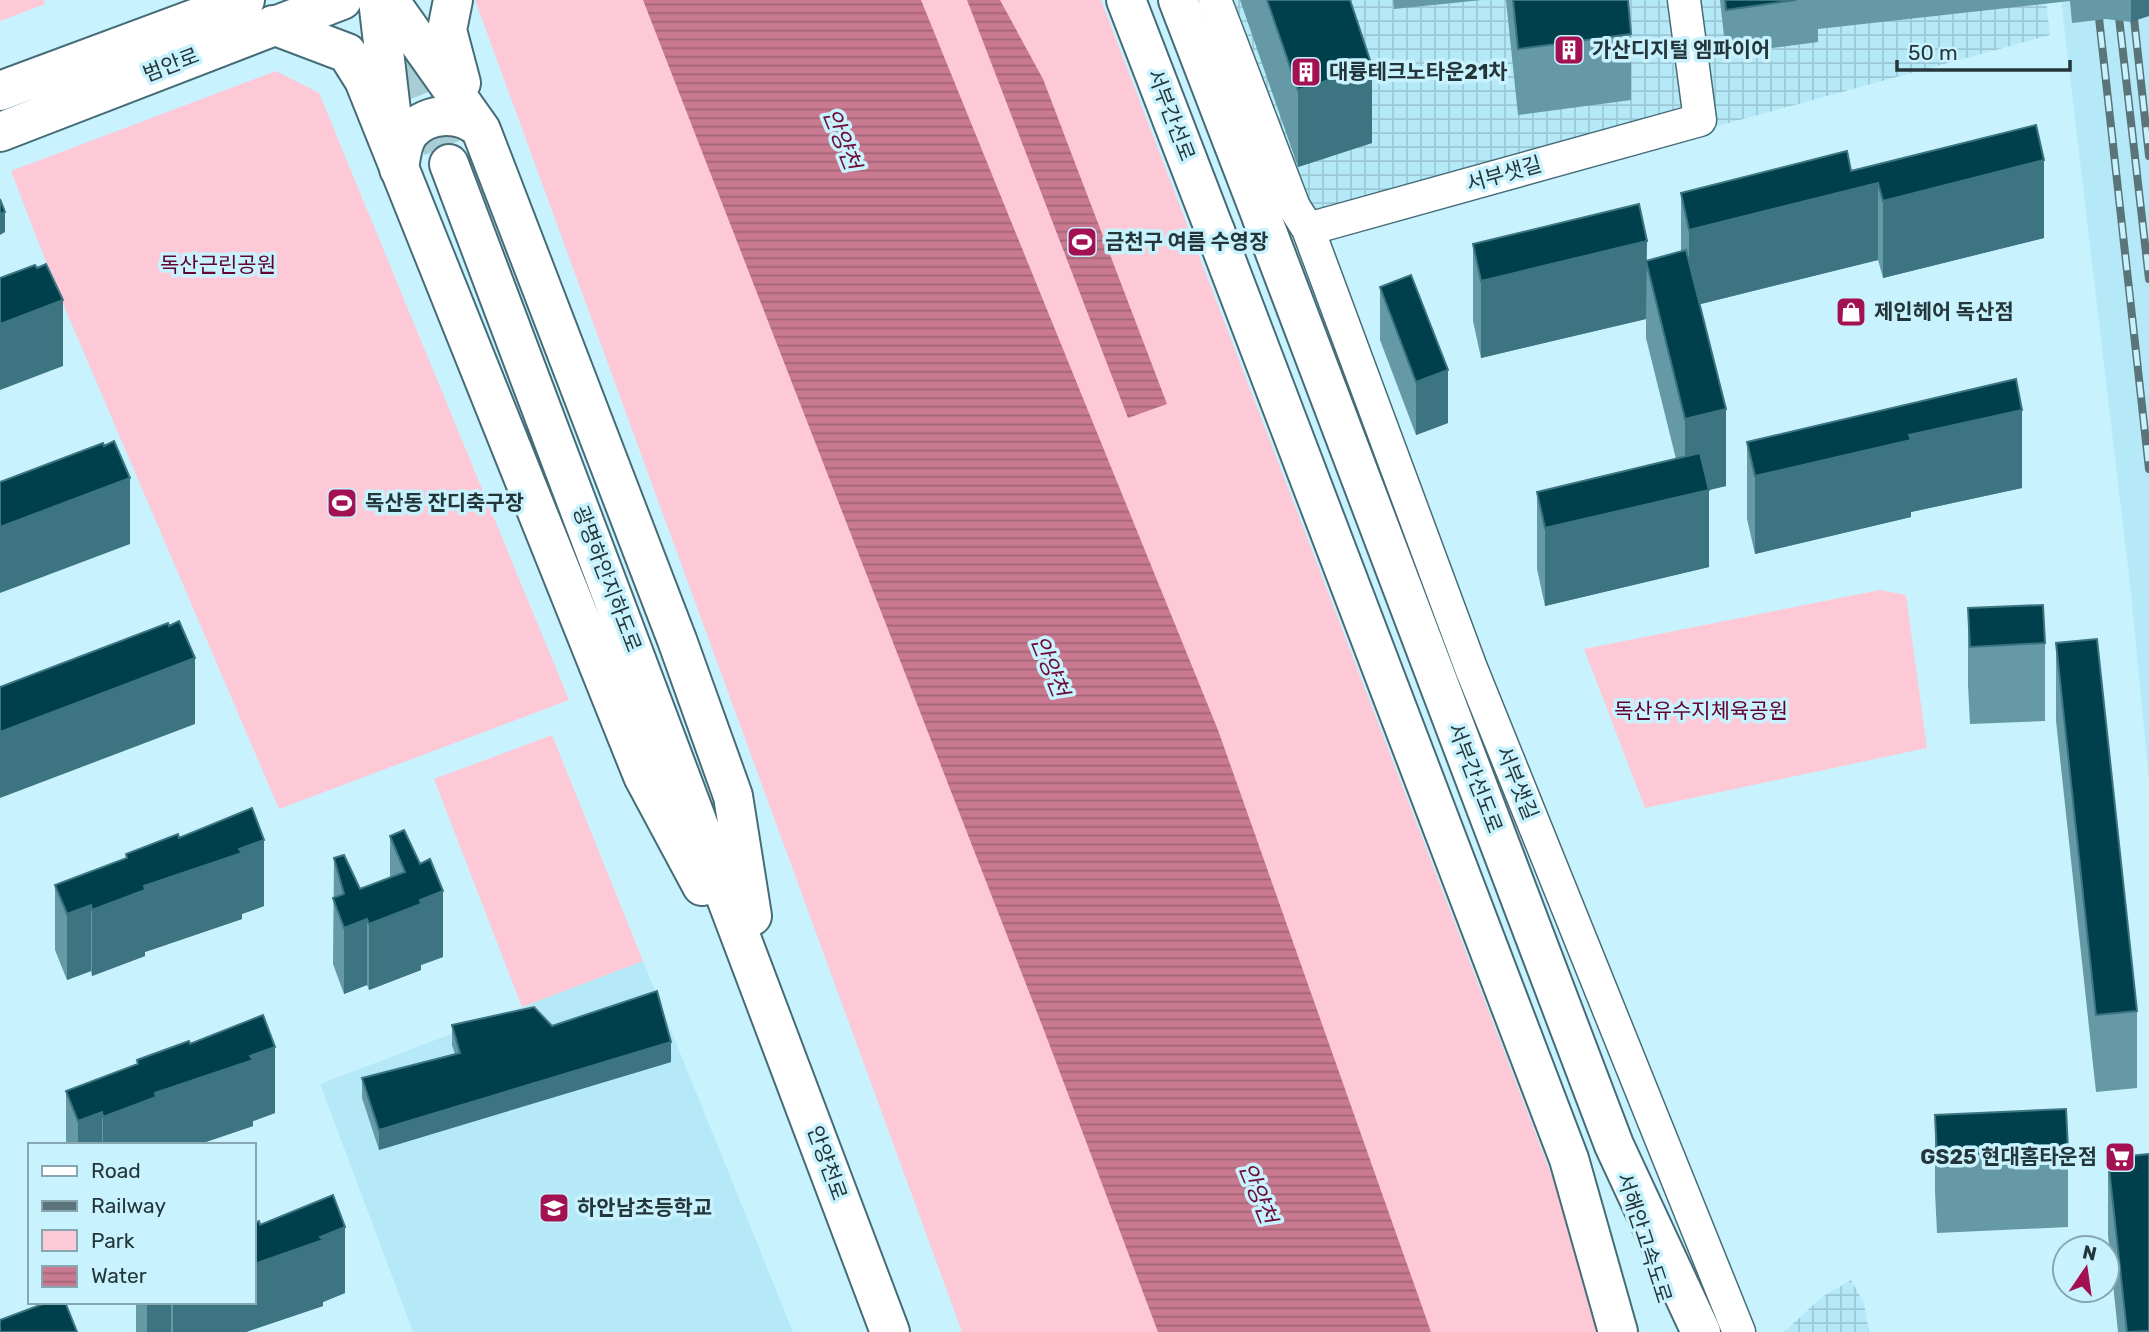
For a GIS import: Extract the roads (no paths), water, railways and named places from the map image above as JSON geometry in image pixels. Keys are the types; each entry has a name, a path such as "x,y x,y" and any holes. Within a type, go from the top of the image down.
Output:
{"main road":[{"path":"378,0 399,169"},
{"path":"389,0 475,121"},
{"path":"453,0 447,30 450,49 475,121 672,627 733,796 764,994"},
{"name":"서부간선로","path":"1126,0 1569,1159"},
{"name":"서부간선도로","path":"1178,0 1614,1145 1701,1332"},
{"name":"범안로","path":"0,91 234,2"},
{"name":"범안로","path":"0,132 333,2"},
{"path":"273,25 347,54 365,80 643,776 764,994"},
{"path":"399,169 402,148 408,135 428,120 443,116 475,121"},
{"name":"광명하안지하도로","path":"449,164 764,994"},
{"name":"안양천로","path":"764,994 890,1332"},
{"name":"서해안고속도로","path":"1614,1145 1674,1332"},
{"path":"1569,1159 1618,1332"},
{"name":"서해안고속도로","path":"1569,1159 1643,1332"}],"street":[{"name":"서부샛길","path":"1215,0 1294,207 1308,229 1471,668 1739,1332"},
{"name":"서부샛길","path":"1308,229 1700,120 1684,0"}],"water":[{"name":"안양천","path":"643,0 921,0 1218,730 1431,1332 1158,1332 1045,1033"},
{"name":"금천구 여름 수영장","path":"967,0 1000,0 1043,79 1167,404 1128,418"}],"tunnel":[{"path":"385,7 449,164"}],"railway":[{"path":"2097,0 2149,469"},
{"path":"2117,0 2149,279"},
{"path":"2132,0 2149,156"}],"place":[{"name":"가산디지털 엠파이어","path":"1569,50"},
{"name":"대륭테크노타운21차","path":"1306,72"},
{"name":"금천구 여름 수영장","path":"1082,242"},
{"name":"제인헤어 독산점","path":"1851,312"},
{"name":"독산동 잔디축구장","path":"342,503"},
{"name":"GS25 현대홈타운점","path":"2120,1157"},
{"name":"하안남초등학교","path":"554,1208"}],"park label":[{"name":"독산근린공원","path":"218,265"},
{"name":"독산유수지체육공원","path":"1701,711"}]}
